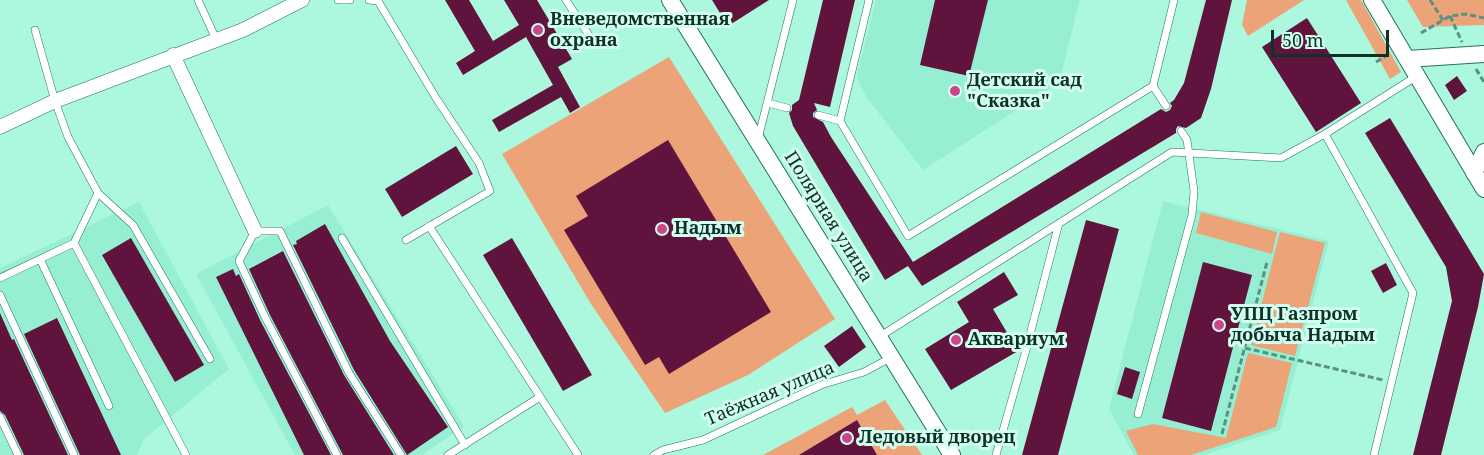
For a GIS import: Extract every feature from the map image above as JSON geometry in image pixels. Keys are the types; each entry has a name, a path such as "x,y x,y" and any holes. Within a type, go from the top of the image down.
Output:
{"street":[{"path":"0,127 4,123 55,101 243,30 302,0"},
{"name":"Полярная улица","path":"670,0 952,455"},
{"path":"1372,0 1400,55 1417,76 1484,189"},
{"path":"1400,55 1484,54"},
{"path":"173,55 255,231"},
{"path":"1474,173 1484,152"}],"lane":[{"path":"198,0 216,39"},
{"path":"338,0 350,0"},
{"path":"369,0 378,1 436,98 479,163 490,191 406,240"},
{"path":"566,0 592,40"},
{"path":"758,142 793,0"},
{"path":"840,121 869,0"},
{"path":"818,115 840,121 909,236 1153,86 1174,0"},
{"path":"35,30 55,101 68,137 98,193 133,225 210,359"},
{"path":"879,337 1172,152 1281,158 1325,134 1417,76"},
{"path":"1153,86 1166,106"},
{"path":"768,103 787,108"},
{"path":"1138,414 1192,215 1194,191 1187,140 1181,131"},
{"path":"1325,134 1413,293 1374,455"},
{"path":"0,278 74,243 98,193"},
{"path":"996,455 1059,224"},
{"path":"429,226 578,455"},
{"path":"337,455 265,316 240,261 255,231 280,231 349,373 401,455"},
{"path":"342,238 465,444"},
{"path":"74,243 186,455"},
{"path":"40,259 109,406"},
{"path":"0,295 74,455"},
{"name":"Таёжная улица","path":"654,455 703,440 821,386 864,372 892,357"},
{"path":"448,455 540,397"},
{"path":"0,417 18,455"}],"path":[{"path":"1430,0 1443,20"},
{"path":"1421,33 1450,16 1466,14 1484,18"},
{"path":"1376,62 1400,55"},
{"path":"1222,434 1267,262"},
{"path":"1245,348 1392,382"}],"shaded area":[{"name":"Детский сад \"Сказка\"","path":"876,0 1080,0 1059,83 923,170 867,98 858,81 857,74"},
{"path":"1247,0 1304,0 1248,36 1242,25"},
{"path":"1346,0 1361,0 1401,72 1390,79"},
{"path":"1407,0 1484,0 1484,25 1423,27"},
{"name":"Надым","path":"669,57 835,319 748,375 665,413 591,304 502,154"},
{"name":"УПЦ Газпром добыча Надым","path":"1163,201 1329,241 1280,430 1204,455 1134,455 1109,409"},
{"path":"139,202 229,369 144,439 137,455 0,455 0,268"},
{"path":"328,205 464,426 422,455 295,455 196,274"},
{"path":"1201,212 1277,232 1272,254 1196,233"},
{"path":"1280,232 1325,243 1295,356 1251,345"},
{"path":"1248,353 1292,363 1276,427 1191,455 1138,455 1126,431 1153,424 1226,438"},
{"path":"885,400 922,455 763,455 852,407 857,415"}],"building":[{"path":"445,0 469,0 493,41 519,25 504,0 537,0 572,59 558,67 580,107 570,113 561,97 499,132 492,120 553,85 526,37 463,75 456,63 475,51"},
{"path":"712,0 769,0 728,26"},
{"path":"823,0 855,0 830,107 814,103 817,110 813,113 813,117 823,122 913,262 1161,109 1166,112 1170,110 1172,106 1170,103 1184,83 1206,0 1232,0 1211,89 1201,118 1186,128 1178,126 1176,133 922,286 908,266 885,280 793,126 789,113 792,105 799,100"},
{"path":"935,0 988,0 969,76 920,65"},
{"path":"1307,18 1361,103 1316,132 1262,47"},
{"path":"1457,76 1467,91 1454,100 1445,85"},
{"path":"1390,118 1484,274 1441,455 1413,455 1452,301 1446,267 1365,133"},
{"path":"668,140 771,312 669,374 659,357 645,365 564,230 588,216 576,196"},
{"path":"456,146 473,174 402,217 385,189"},
{"path":"1086,220 1119,229 1058,455 1022,455"},
{"path":"325,224 390,341 448,427 407,455 354,370 293,245"},
{"path":"131,238 204,365 175,382 102,255"},
{"path":"512,238 592,375 563,391 483,255"},
{"path":"283,251 344,375 394,455 343,455 270,315 249,269"},
{"path":"1203,262 1252,275 1211,431 1162,418"},
{"path":"1386,263 1397,285 1383,293 1371,271"},
{"path":"233,269 236,276 239,274 260,320 331,455 304,455 216,277"},
{"path":"1004,272 1018,295 993,309 1018,351 951,390 925,349 969,322 957,302"},
{"path":"0,313 68,455 24,455 5,415 0,411"},
{"path":"57,318 121,455 80,455 24,334"},
{"path":"852,326 866,347 839,367 824,346"},
{"path":"1125,367 1140,372 1132,399 1117,394"},
{"name":"Ледовый дворец","path":"857,420 877,455 799,455"}],"place":[{"name":"Вневедомственная охрана","path":"538,30"},
{"name":"Детский сад \"Сказка\"","path":"955,91"},
{"name":"Надым","path":"662,229"},
{"name":"УПЦ Газпром добыча Надым","path":"1219,325"},
{"name":"Аквариум","path":"956,340"},
{"name":"Ледовый дворец","path":"847,438"}]}
